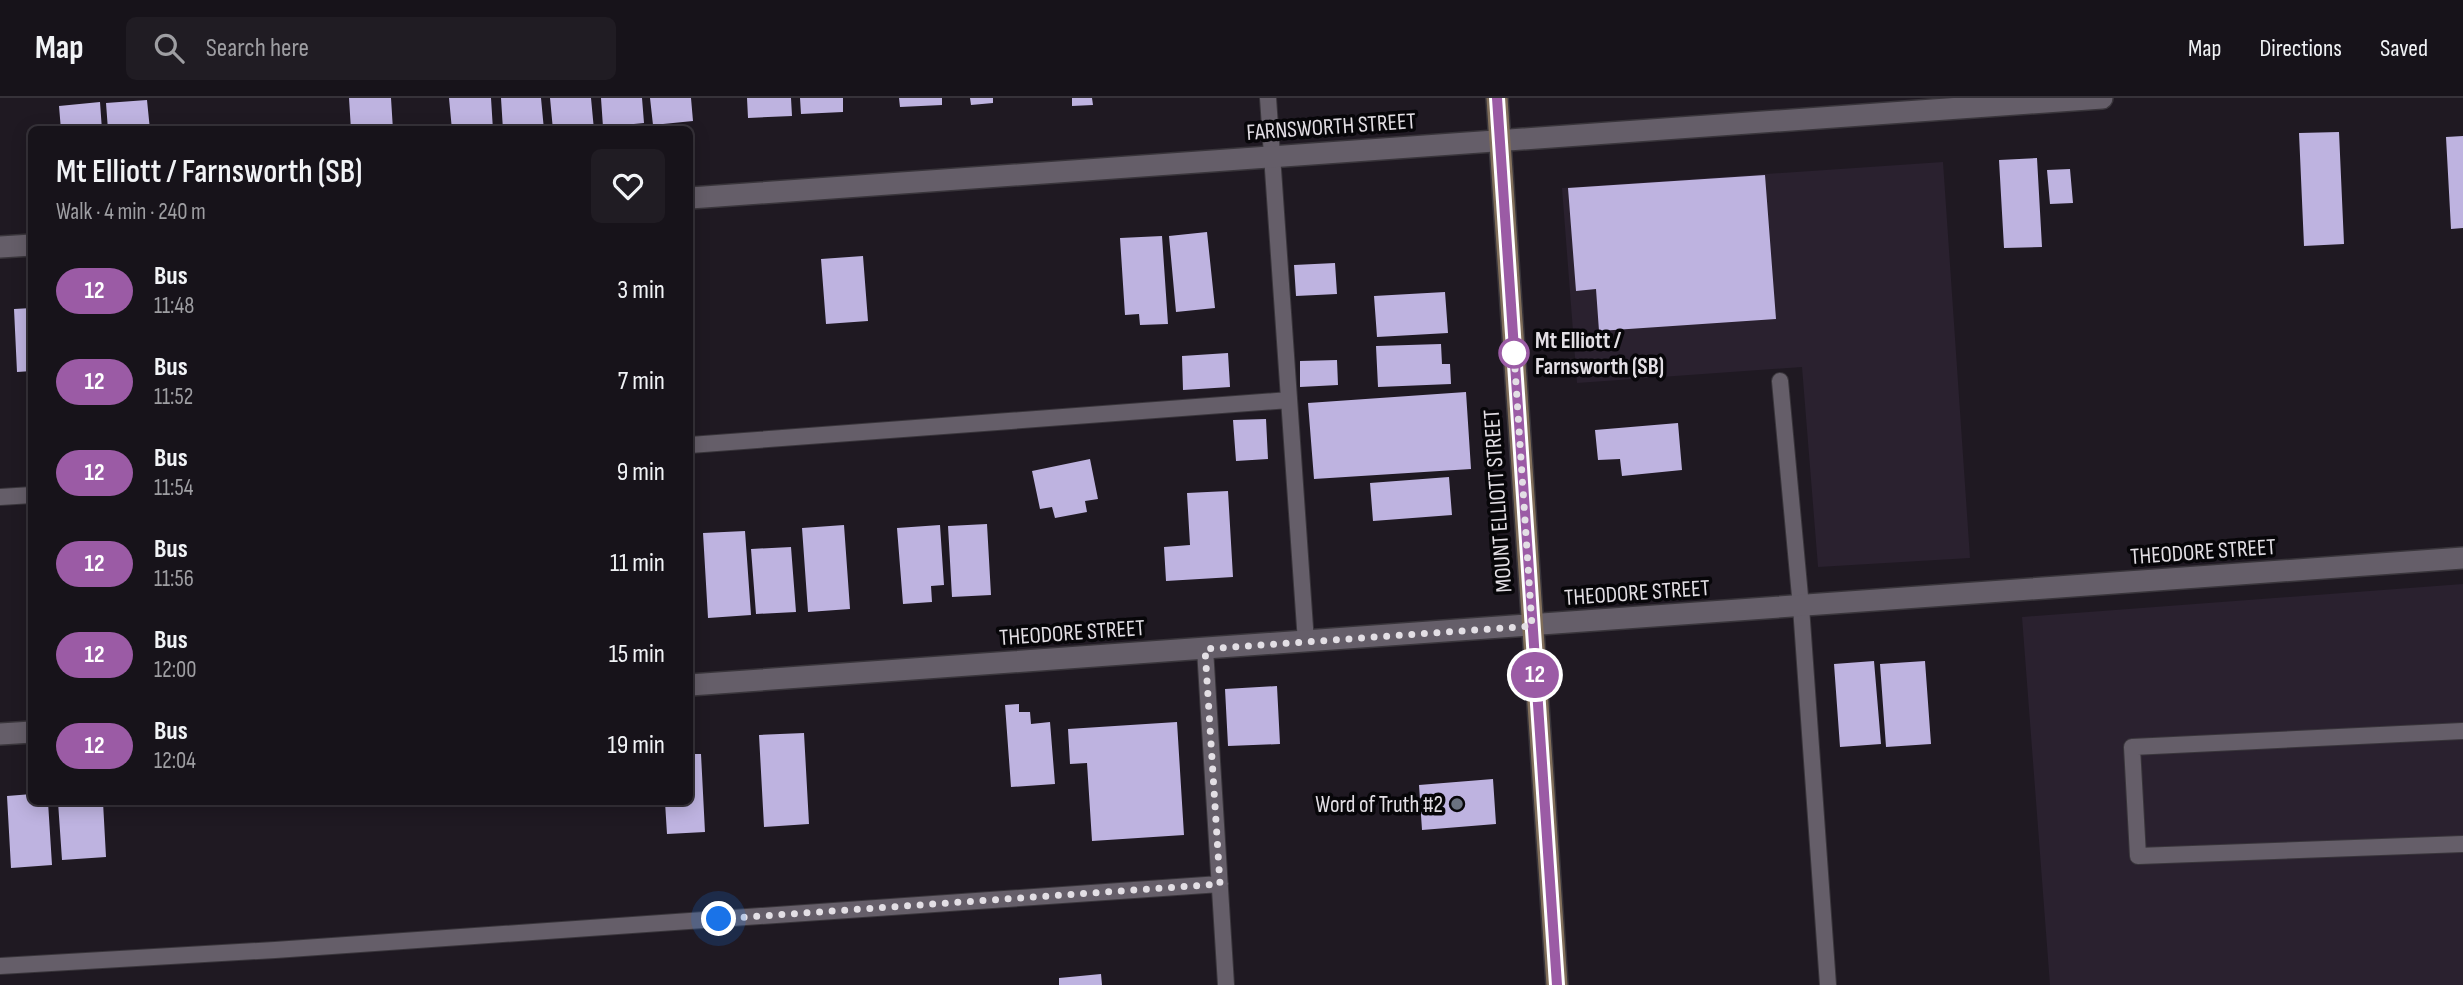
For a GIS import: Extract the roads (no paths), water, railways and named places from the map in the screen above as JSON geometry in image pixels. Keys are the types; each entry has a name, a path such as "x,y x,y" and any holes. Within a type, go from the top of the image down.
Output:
{"main road":[{"name":"MOUNT ELLIOTT STREET","path":"1497,98 1557,985"}],"street":[{"name":"FARNSWORTH STREET","path":"693,198 2102,98"},
{"path":"0,247 28,245"},
{"name":"THEODORE STREET","path":"693,685 2463,558"},
{"path":"0,734 28,732"}],"lane":[{"path":"1268,98 1306,642"},
{"path":"1780,381 1801,607 1828,985"},
{"path":"693,445 1289,400"},
{"path":"0,497 28,495"},
{"path":"1205,649 1226,985"},
{"path":"2463,732 2132,747 2138,856 2463,844"},
{"path":"0,966 275,950 1220,884"}],"place":[{"name":"Mt Elliott / Farnsworth (SB)","path":"1514,353"},
{"name":"Word of Truth #2","path":"1457,804"}]}
